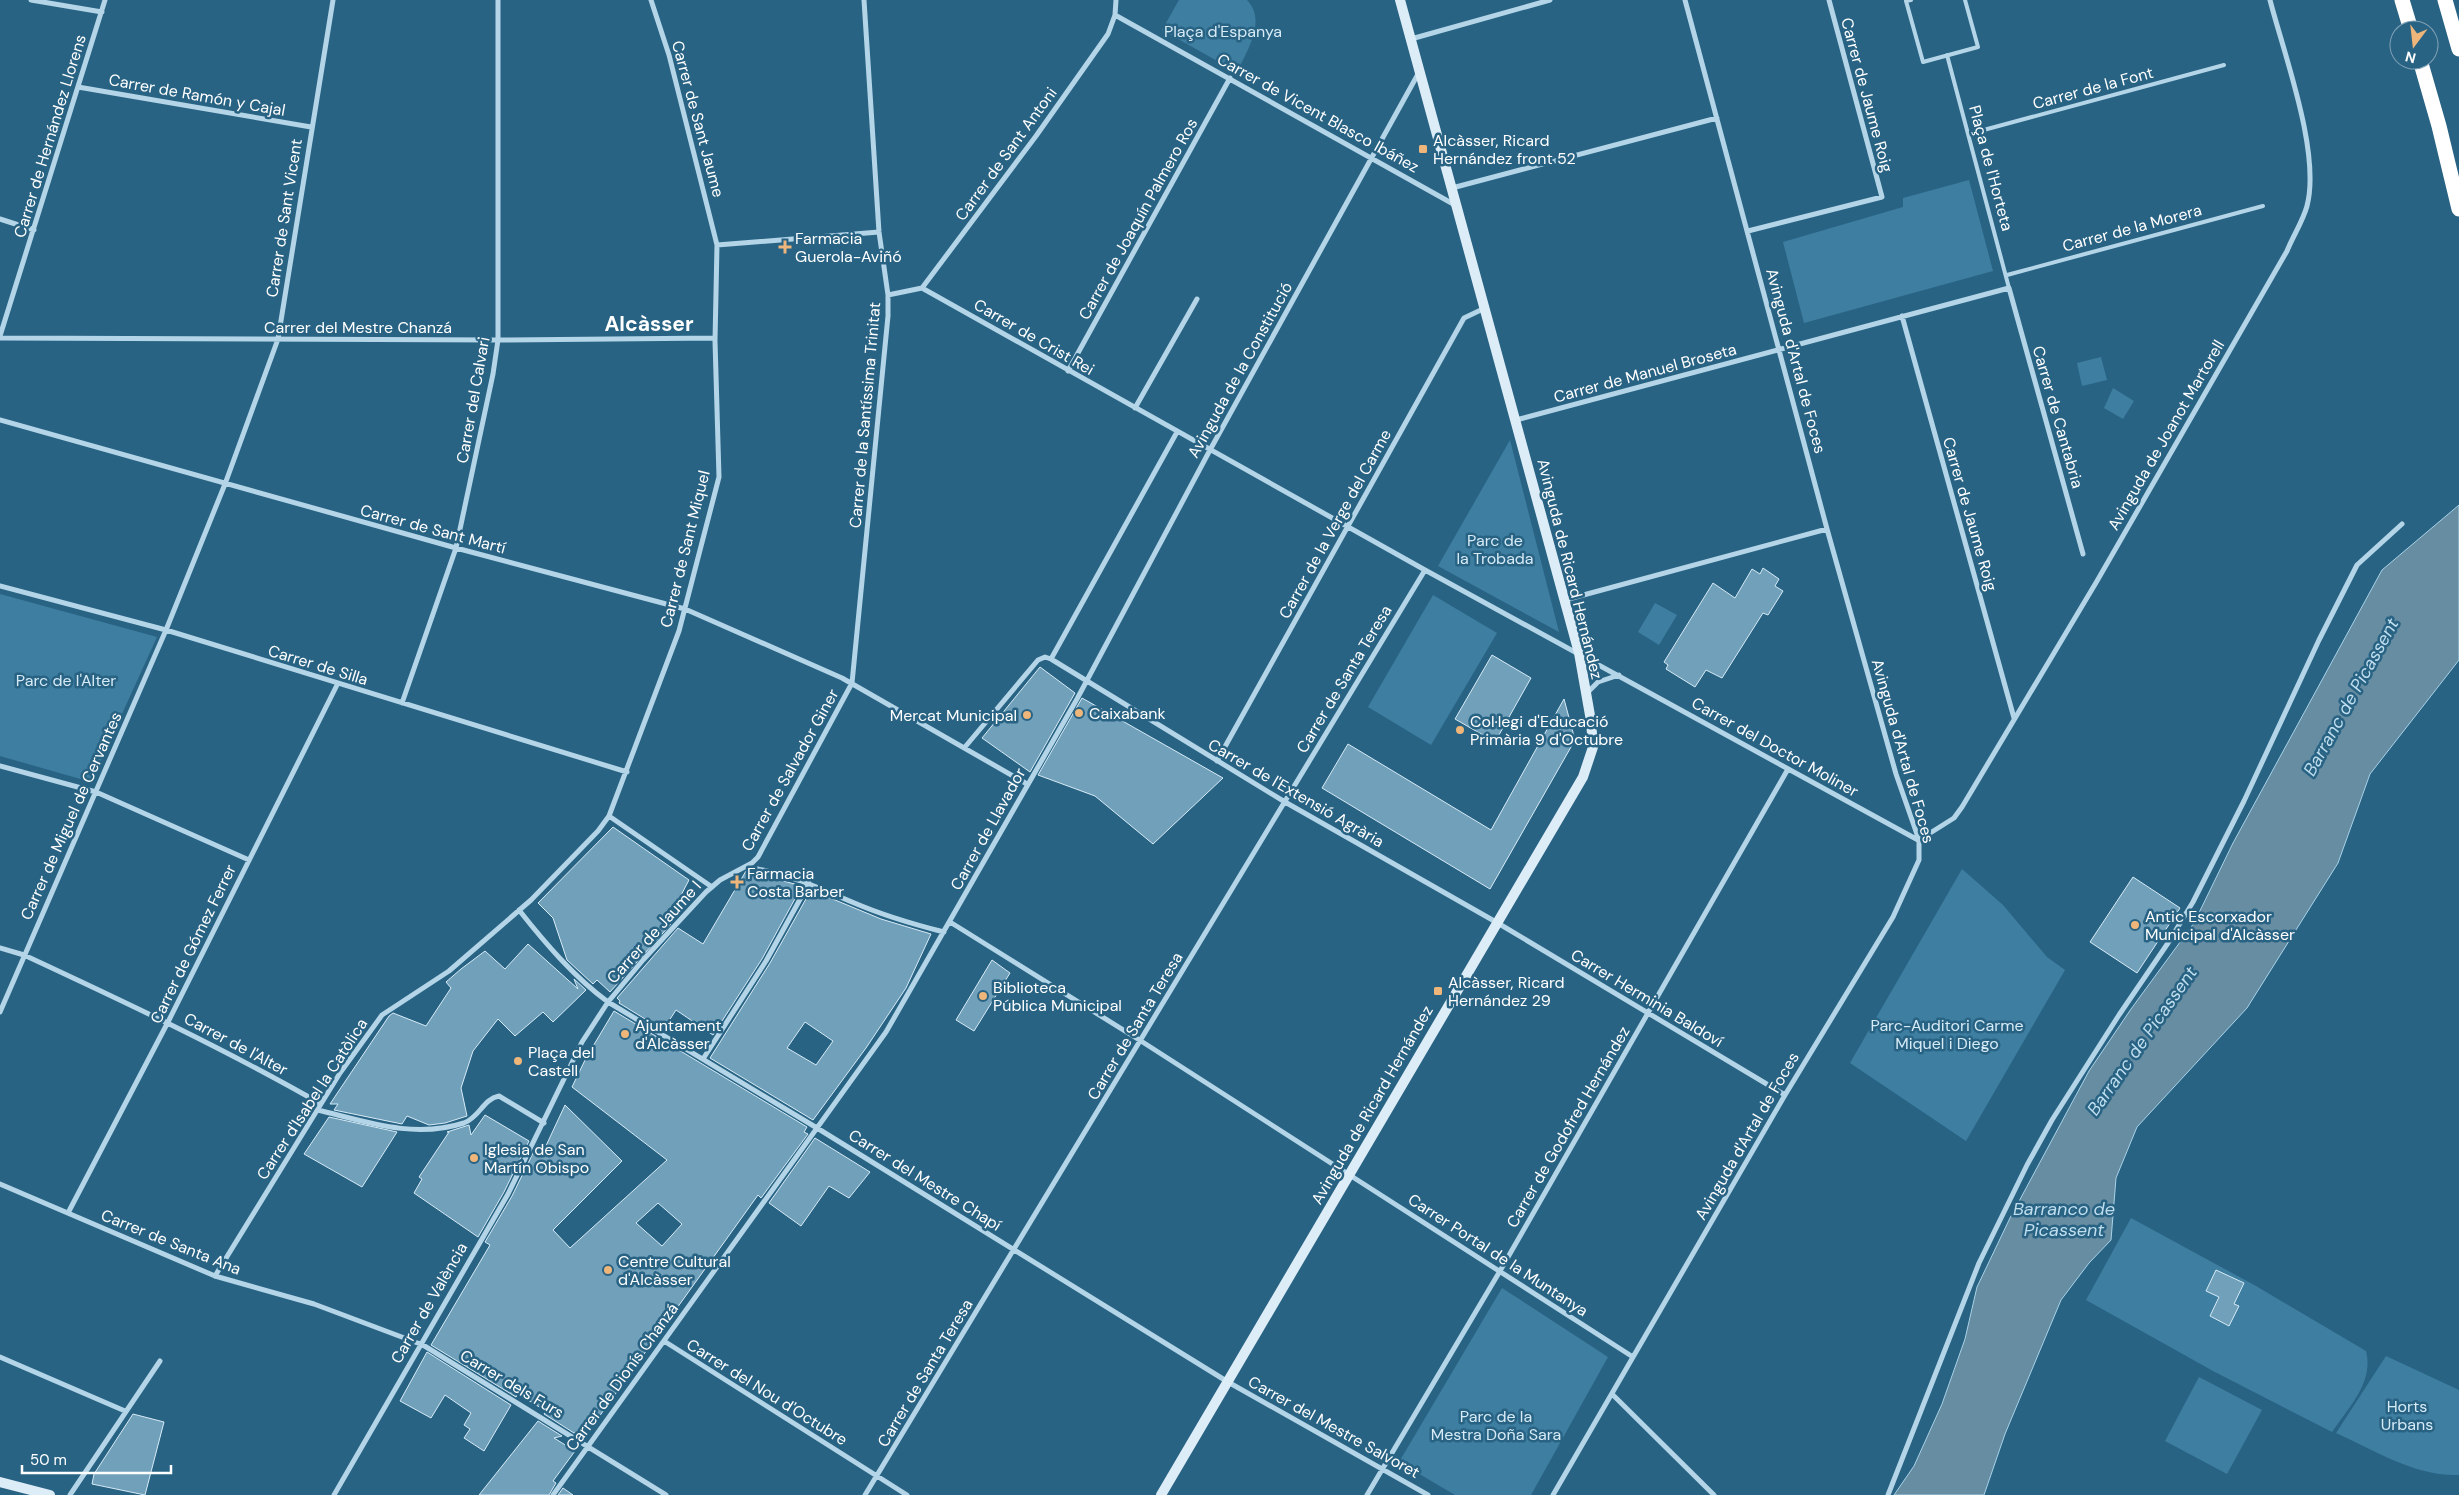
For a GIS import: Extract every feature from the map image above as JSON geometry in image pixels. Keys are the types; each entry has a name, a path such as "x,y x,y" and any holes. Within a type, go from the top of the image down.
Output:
{"highway":[{"path":"2402,0 2408,20"},
{"path":"2444,0 2459,49"},
{"path":"2423,70 2439,126 2459,209"}],"street":[{"path":"31,0 102,12"},
{"name":"Carrer de Hernández Llorens","path":"0,337 105,0"},
{"name":"Carrer de Sant Vicent","path":"166,630 225,484 278,339 310,127 333,0"},
{"name":"Carrer del Calvari","path":"402,703 456,548 493,374 498,340 498,0"},
{"name":"Carrer de Sant Jaume","path":"651,0 669,55 717,244"},
{"name":"Carrer de la Santíssima Trinitat","path":"852,683 888,332 888,295 879,232 864,0"},
{"name":"Carrer de Sant Antoni","path":"922,288 1041,129 1108,34 1115,15 1116,0"},
{"name":"Avinguda de Ricard Hernández","path":"1161,1495 1496,922 1583,777 1593,747 1579,653 1516,420 1483,309 1400,0"},
{"path":"1411,39 1550,0"},
{"name":"Avinguda d'Artal de Foces","path":"1553,1495 1785,1095 1896,911 1919,860 1918,840 1896,774 1827,529 1685,0"},
{"name":"Carrer de Jaume Roig","path":"1748,231 1882,197 1829,0"},
{"name":"Avinguda de Joanot Martorell","path":"1918,840 1954,818 2096,580 2287,251 2307,205 2311,164 2304,127 2270,0"},
{"name":"Carrer de Vicent Blasco Ibáñez","path":"1115,15 1456,205"},
{"name":"Avinguda de la Constitució","path":"1086,682 1210,450 1419,72"},
{"name":"Carrer de Joaquín Palmero Ros","path":"1068,371 1230,78"},
{"name":"Carrer de Ramón y Cajal","path":"78,87 310,127"},
{"path":"1451,188 1717,118"},
{"path":"0,219 34,230"},
{"path":"717,244 879,232"},
{"name":"Carrer de Sant Miquel","path":"609,816 679,631 718,477 715,338 717,244"},
{"path":"888,295 922,288"},
{"name":"Carrer de Crist Rei","path":"922,288 1425,570 1579,653"},
{"path":"1780,349 2009,288"},
{"name":"Carrer de Cantabria","path":"2009,288 2083,554"},
{"path":"1135,408 1197,299"},
{"name":"Carrer de la Verge del Carme","path":"1217,761 1464,318 1483,309"},
{"name":"Carrer de Jaume Roig","path":"1902,316 2014,718"},
{"name":"Carrer del Mestre Chanzá","path":"0,337 498,340 715,338"},
{"name":"Carrer de Manuel Broseta","path":"1516,420 1780,349"},
{"name":"Carrer de Sant Martí","path":"0,420 456,548 685,609 815,664 852,683 1027,784"},
{"name":"Avinguda de la Constitució","path":"1051,659 1177,432"},
{"path":"1888,1495 1979,1263 2027,1165 2052,1120 2119,1014 2168,943 2192,902 2248,793 2357,565 2402,524"},
{"path":"1564,600 1827,529"},
{"name":"Carrer de Santa Teresa","path":"865,1495 1425,570"},
{"name":"Carrer de Silla","path":"0,586 166,630 338,685 627,772"},
{"name":"Carrer de Miguel de Cervantes","path":"0,1012 166,630"},
{"name":"Carrer del Doctor Moliner","path":"1579,653 1918,840"},
{"path":"965,747 1038,660 1045,657 1051,659 1086,682"},
{"path":"1586,694 1598,682 1620,675"},
{"name":"Carrer de l'Extensió Agrària","path":"1086,682 1285,802 1496,922"},
{"name":"Carrer de Llavador","path":"817,1128 886,1032 1086,682"},
{"name":"Carrer de Salvador Giner","path":"746,867 752,863 764,848 852,683"},
{"name":"Carrer de Gómez Ferrer","path":"68,1213 168,1022 338,685"},
{"path":"0,766 96,792 249,860"},
{"name":"Carrer de Godofred Hernández","path":"1366,1495 1500,1271 1788,769"},
{"path":"609,816 712,887"},
{"name":"Carrer d'Isabel la Catòlica","path":"215,1276 318,1110 382,1015 449,971 519,910 598,831 609,816"},
{"path":"746,867 766,870 809,883 910,924 944,932"},
{"name":"Carrer de Jaume I","path":"608,1002 643,960 712,887 737,870 746,867"},
{"path":"703,1059 766,961 809,883"},
{"name":"Carrer del Mestre Chapí","path":"519,910 565,963 608,1002 817,1128 1013,1251 1228,1382"},
{"name":"Carrer Portal de la Muntanya","path":"950,922 1141,1041 1633,1357"},
{"name":"Carrer Herminia Baldoví","path":"1496,922 1785,1095"},
{"name":"Carrer de l'Alter","path":"0,948 24,955 168,1022 244,1060 322,1104"},
{"path":"318,1110 422,1131 470,1120 474,1118 491,1098 499,1096 544,1123 582,1042 608,1002"},
{"name":"Carrer de València","path":"334,1495 508,1194 544,1123"},
{"name":"Carrer de Dionís Chanzá","path":"553,1495 817,1128"},
{"name":"Carrer de Santa Ana","path":"0,1184 215,1276 314,1304 420,1344"},
{"name":"Carrer del Nou d'Octubre","path":"664,1341 907,1495"},
{"name":"Carrer dels Furs","path":"420,1344 588,1445 666,1495"},
{"path":"0,1357 125,1411"},
{"path":"70,1495 160,1361"},
{"name":"Carrer del Mestre Salvoret","path":"1228,1382 1428,1495"},
{"path":"1612,1394 1714,1495"},
{"path":"0,1482 50,1495"}],"lane":[{"path":"1911,0 1906,1 1923,62 1978,48 1965,0"},
{"name":"Plaça de l'Horteta","path":"1947,55 2009,288"},
{"name":"Carrer de la Font","path":"1969,134 2224,66"},
{"name":"Carrer de la Morera","path":"2007,275 2263,206"}],"green space":[{"name":"Plaça d'Espanya","path":"1179,0 1247,0 1253,8 1255,26 1250,45 1237,72 1162,30"},
{"path":"1969,180 1993,271 1804,323 1783,242 1903,207 1903,198"},
{"path":"2101,357 2107,380 2082,386 2077,363"},
{"path":"2113,388 2134,401 2123,419 2104,408"},
{"name":"Parc de la Trobada","path":"1510,440 1559,632 1438,566"},
{"name":"Parc de l'Alter","path":"0,594 157,637 91,782 0,756"},
{"path":"1433,595 1497,633 1431,745 1368,707"},
{"path":"1655,603 1677,615 1659,645 1638,632"},
{"name":"Parc-Auditori Carme Miquel i Diego","path":"1962,869 2003,905 2047,957 2065,970 1966,1141 1850,1063"},
{"path":"2131,1218 2256,1286 2366,1351 2368,1362 2363,1384 2352,1404 2332,1432 2213,1371 2086,1300"},
{"name":"Parc de la Mestra Doña Sara","path":"1502,1288 1608,1357 1531,1495 1455,1495 1399,1462"},
{"name":"Horts Urbans","path":"2386,1356 2459,1390 2459,1475 2427,1472 2411,1467 2336,1433"},
{"path":"2199,1377 2262,1410 2227,1474 2165,1441"}],"water":[{"path":"2459,505 2459,660 2370,774 2338,863 2247,1008 2137,1127 2116,1178 2111,1240 2089,1263 2061,1300 2005,1434 1984,1495 1894,1495 1914,1466 1942,1404 1965,1339 1977,1287 2010,1218 2089,1071 2131,1009 2194,923 2233,843 2382,570"}],"building":[{"path":"1763,568 1779,579 1775,586 1783,591 1768,615 1763,613 1722,678 1706,670 1695,687 1666,669 1668,665 1664,662 1713,583 1735,598 1752,569 1760,574"},
{"path":"1492,655 1531,678 1495,742 1455,719"},
{"name":"Mercat Municipal","path":"1040,667 1075,693 1030,772 982,738"},
{"path":"1082,698 1223,778 1153,844 1095,796 1038,775"},
{"path":"1564,699 1575,740 1490,889 1322,788 1348,744 1491,830"},
{"path":"613,827 689,880 667,922 671,924 610,992 597,980 593,984 567,960 553,918 538,903"},
{"path":"746,871 802,886 762,959 713,1035 676,1010 663,1030 619,1003 620,1001 617,998 678,928 703,944"},
{"name":"Antic Escorxador Municipal d'Alcàsser","path":"2133,877 2180,908 2137,973 2090,942"},
{"path":"811,890 881,919 931,934 906,988 866,1048 813,1120 710,1058 770,963","holes":["805,1022 833,1041 816,1065 787,1048"]},
{"path":"528,944 578,989 574,979 586,990 553,1022 543,1012 515,1036 498,1019 473,1051 461,1088 467,1116 445,1123 429,1125 407,1116 402,1124 334,1110 338,1104 330,1104 389,1016 393,1013 426,1026 451,988 446,982 461,969 485,951 505,969"},
{"name":"Biblioteca Pública Municipal","path":"992,960 1010,973 974,1031 956,1020"},
{"path":"614,1011 807,1127 804,1132 808,1134 761,1198 758,1195 591,1428 574,1433 544,1414 546,1411 518,1394 516,1397 431,1345 490,1245 485,1242 512,1196 537,1145 544,1150 565,1105 622,1161 553,1230 570,1248 667,1160 572,1087 586,1058","holes":["658,1203 682,1224 662,1246 636,1223"]},
{"name":"Iglesia de San Martín Obispo","path":"485,1115 529,1141 504,1192 478,1237 414,1193 422,1179 419,1177 449,1132 447,1132 469,1125 471,1135"},
{"path":"329,1117 397,1132 362,1187 304,1154"},
{"path":"815,1138 870,1172 849,1198 829,1186 801,1226 769,1203"},
{"path":"2216,1270 2244,1283 2234,1304 2239,1306 2229,1326 2210,1316 2219,1297 2206,1291"},
{"path":"427,1352 511,1405 484,1451 464,1438 470,1429 464,1425 471,1413 445,1395 431,1418 400,1401"},
{"path":"133,1414 164,1422 145,1495 92,1484 94,1474"},
{"path":"538,1421 562,1436 554,1438 575,1451 553,1481 556,1483 549,1495 479,1495"},
{"path":"563,1488 573,1495 558,1495"}],"place":[{"name":"Alcàsser, Ricard Hernández front 52","path":"1423,149"},
{"name":"Farmacia Guerola-Aviñó","path":"785,247"},
{"name":"Caixabank","path":"1079,713"},
{"name":"Mercat Municipal","path":"1027,715"},
{"name":"Col·legi d'Educació Primària 9 d'Octubre","path":"1460,730"},
{"name":"Farmacia Costa Barber","path":"737,882"},
{"name":"Antic Escorxador Municipal d'Alcàsser","path":"2135,925"},
{"name":"Alcàsser, Ricard Hernández 29","path":"1438,991"},
{"name":"Biblioteca Pública Municipal","path":"983,996"},
{"name":"Ajuntament d'Alcàsser","path":"625,1034"},
{"name":"Plaça del Castell","path":"518,1061"},
{"name":"Iglesia de San Martín Obispo","path":"474,1158"},
{"name":"Centre Cultural d'Alcàsser","path":"608,1270"}],"district":[{"name":"Alcàsser","path":"649,324"}],"water label":[{"name":"Barranc de Picassent","path":"2351,697"},
{"name":"Barranc de Picassent","path":"2142,1041"},
{"name":"Barranco de Picassent","path":"2064,1219"}]}
